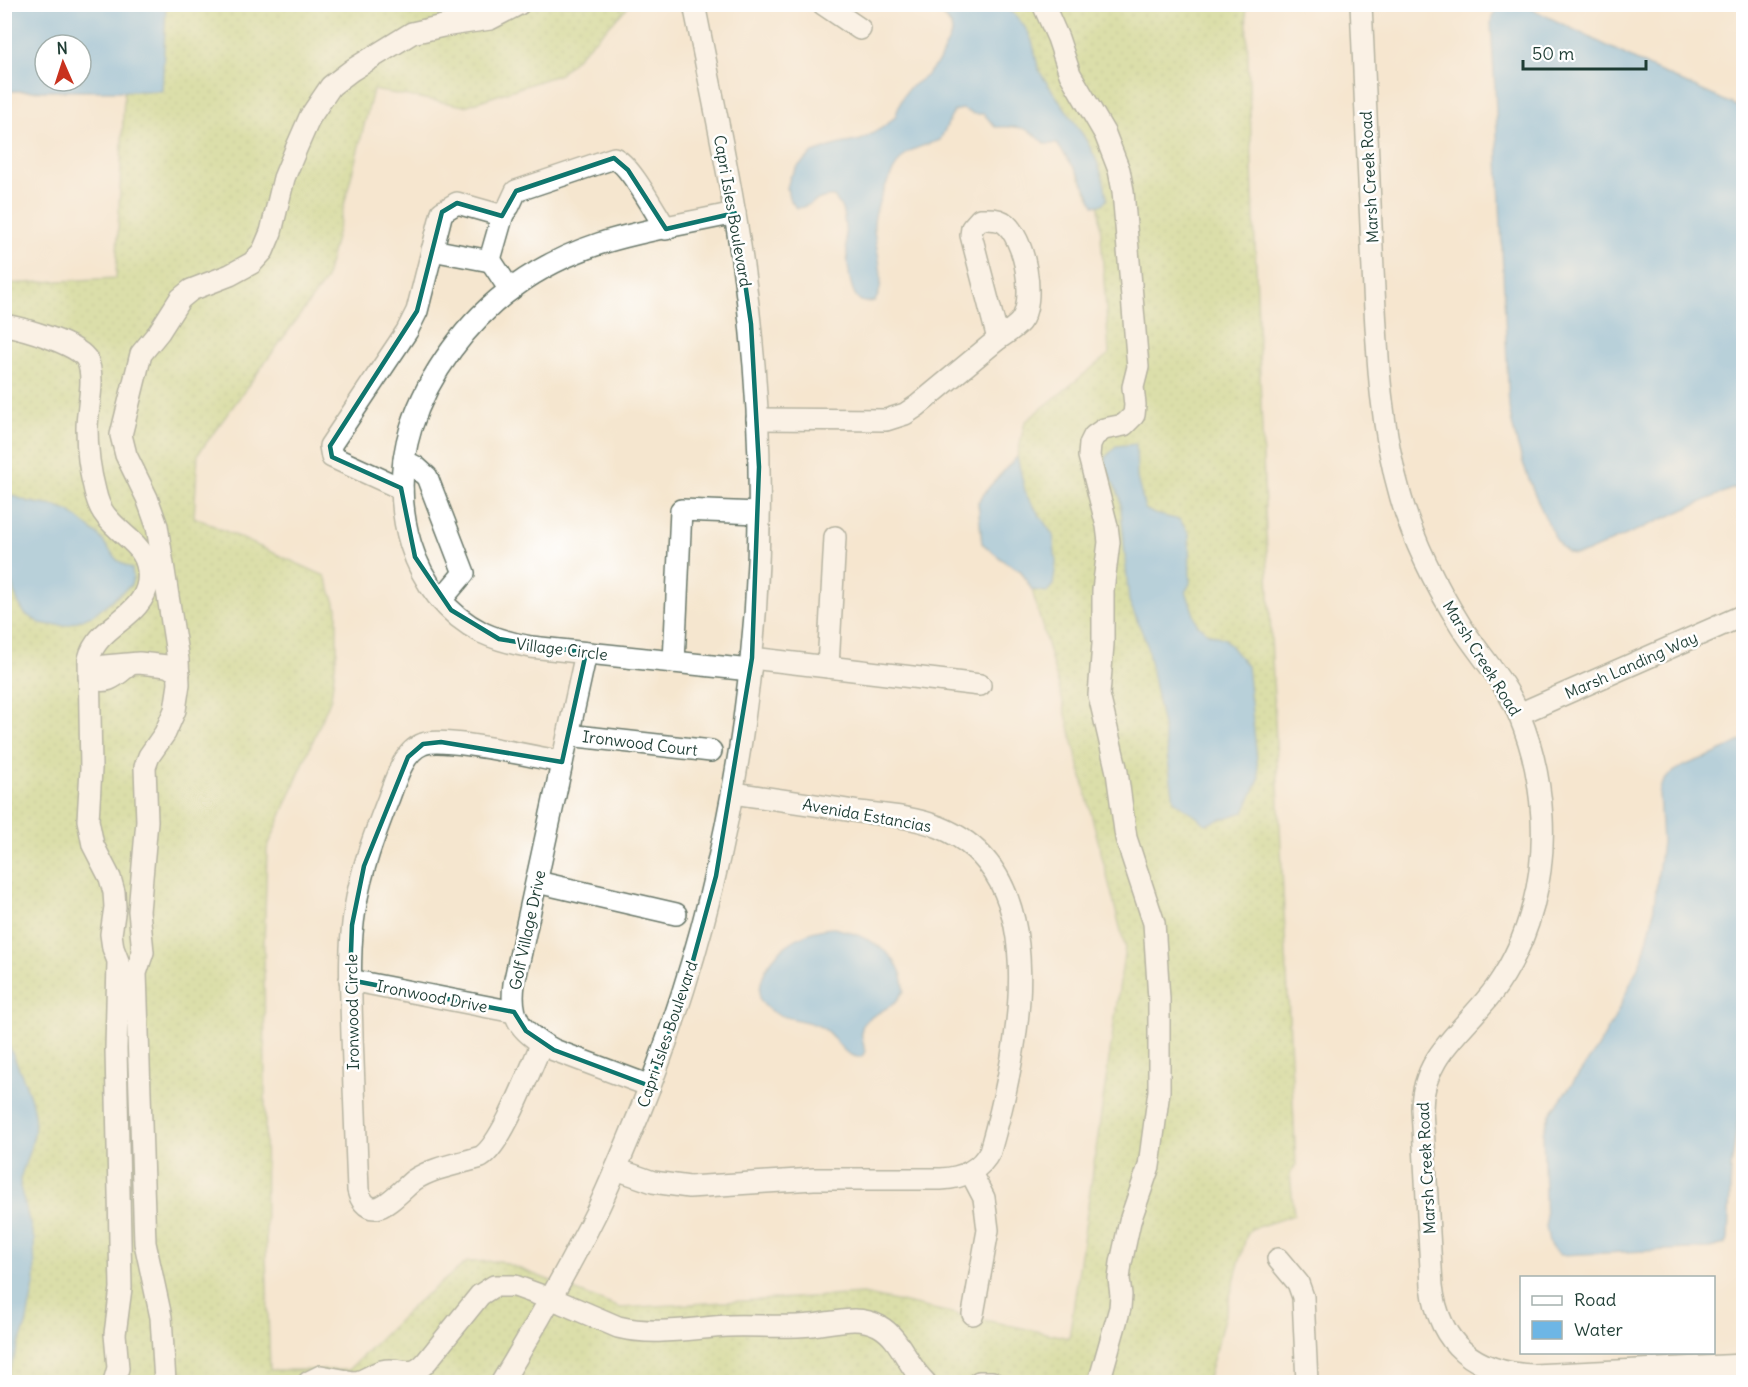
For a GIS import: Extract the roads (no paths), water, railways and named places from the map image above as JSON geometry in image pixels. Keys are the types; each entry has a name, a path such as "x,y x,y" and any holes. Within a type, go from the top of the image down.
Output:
{"street":[{"path":"165,1383 161,1317 145,1243 136,973 143,952 139,911 147,821 145,767 175,710 179,673 158,526 126,454 121,435 141,354 159,332 180,299 191,290 215,282 252,263 263,251 272,232 280,192 296,149 310,117 331,86 352,70 412,33 490,19 519,4"},
{"name":"Capri Isles Boulevard","path":"502,1383 551,1299 597,1210 650,1086 677,1014 716,876 744,729 751,664 759,513 757,419 749,313 735,213 694,4"},
{"path":"823,4 860,29"},
{"path":"1043,4 1070,74 1105,134 1119,170 1123,192 1138,366 1133,387 1136,405 1134,415 1124,425 1104,429 1094,436 1090,444 1089,456 1107,526 1109,543 1102,590 1104,645 1099,702 1117,772 1131,858 1154,924 1159,999 1159,1091 1149,1166 1130,1221 1121,1263 1120,1308 1099,1383"},
{"name":"Marsh Creek Road","path":"1361,4 1379,377 1386,440 1402,501 1425,561 1461,626 1500,681 1519,714 1536,765 1539,791 1542,852 1535,896 1518,947 1509,967 1483,1005 1436,1059 1424,1088 1422,1109 1432,1286 1437,1312 1449,1336 1464,1353 1485,1366 1509,1373 1533,1375 1743,1365"},
{"path":"432,250 474,259 489,258 492,256 503,214 516,191 614,158 628,170 666,229"},
{"path":"402,489 332,457 330,446 407,331 417,311 442,212 457,203 503,214"},
{"name":"Village Circle","path":"735,213 624,236 587,247 534,273 510,290 475,321 441,365 412,426 404,461 402,489 404,517 412,549 424,576 441,600 466,622 499,639 531,647 674,662 751,664"},
{"path":"757,419 875,421 895,417 917,406 1020,322 1026,310 1028,297 1027,279 1018,242 1012,230 1003,222 980,219 972,228 971,235 998,339"},
{"path":"489,258 510,290"},
{"path":"4,326 33,332 76,349 87,360 91,377 87,430 97,498 107,518 134,541 147,564 148,577 145,593 131,612 94,645 89,659 91,769 88,820 93,845 112,886 116,907 111,934 118,960 116,1049 121,1288 115,1334 118,1368 114,1383"},
{"path":"404,461 416,467 427,477 464,573 441,600"},
{"path":"674,662 681,510 759,513"},
{"path":"828,667 835,537"},
{"name":"Marsh Landing Way","path":"1519,714 1743,615"},
{"path":"562,762 586,653"},
{"path":"89,676 105,666 149,663 172,668 179,673"},
{"path":"751,664 828,667 980,685"},
{"name":"Ironwood Court","path":"568,735 711,751"},
{"name":"Ironwood Circle","path":"542,1043 500,1135 488,1153 425,1174 378,1208 363,1203 358,1190 350,980 352,925 364,866 392,788 412,751 423,744 441,742 562,762"},
{"name":"Golf Village Drive","path":"562,762 514,984 512,998 514,1012 526,1031 554,1050 650,1086"},
{"name":"Avenida Estancias","path":"733,793 929,824 968,844 981,855 996,874 1010,904 1016,934 1019,1014 1010,1072 990,1151 971,1173"},
{"path":"537,882 676,914"},
{"name":"Ironwood Drive","path":"350,980 514,1012"},
{"path":"616,1169 653,1182 689,1187 814,1179 948,1179 971,1173 984,1198 988,1230 973,1314"},
{"path":"1278,1259 1298,1283 1303,1297 1307,1383"},
{"path":"309,1383 321,1376 354,1383 365,1381 382,1371 409,1373 421,1368 474,1301 489,1287 510,1285 551,1299 618,1327 645,1331 739,1326 788,1327 867,1320 888,1332 925,1383"},
{"path":"979,1383 992,1383"}],"water":[{"path":"5,4 166,5 162,91 93,91 93,33 33,33 33,91 5,91"},
{"path":"935,5 1004,5 1017,18 1031,39 1041,74 1091,148 1104,181 1107,199 1101,205 1094,205 1081,177 1057,144 1045,144 1023,128 995,127 984,114 974,114 962,109 954,111 940,140 909,152 890,176 874,221 881,285 875,301 863,302 856,295 849,274 845,222 840,204 834,197 828,197 796,208 789,198 787,188 796,168 813,153 861,140 882,128 895,117 903,96 939,61 952,33 951,25"},
{"path":"1505,5 1524,5 1654,69 1743,109 1743,484 1585,553 1567,552 1555,538 1524,466 1509,408 1491,23 1495,12"},
{"path":"1136,444 1137,478 1145,509 1154,514 1180,520 1189,534 1190,583 1186,591 1197,624 1208,633 1225,639 1247,666 1259,779 1244,812 1206,824 1174,800 1163,726 1146,641 1129,601 1120,497 1106,468 1106,457 1116,446"},
{"path":"1017,457 1026,495 1053,535 1056,563 1053,585 1047,592 1032,590 1021,571 1005,562 982,543 978,502"},
{"path":"4,492 29,502 54,506 70,512 99,536 117,560 132,569 131,585 94,614 68,625 40,623 25,614 17,600 5,561"},
{"path":"1743,740 1744,1079 1731,1168 1728,1240 1725,1244 1710,1248 1561,1255 1549,1243 1546,1226 1543,1132 1550,1114 1597,1049 1614,1019 1643,956 1652,921 1662,842 1659,793 1662,784 1667,777 1682,767"},
{"path":"834,928 858,935 881,948 898,966 902,978 904,991 895,1003 863,1024 861,1032 865,1052 861,1057 844,1051 824,1029 808,1022 781,1016 765,1007 760,999 765,971 782,949 807,934"},
{"path":"4,1032 25,1082 35,1121 34,1134 20,1179 20,1187 34,1239 35,1281 26,1325 5,1382"}]}
